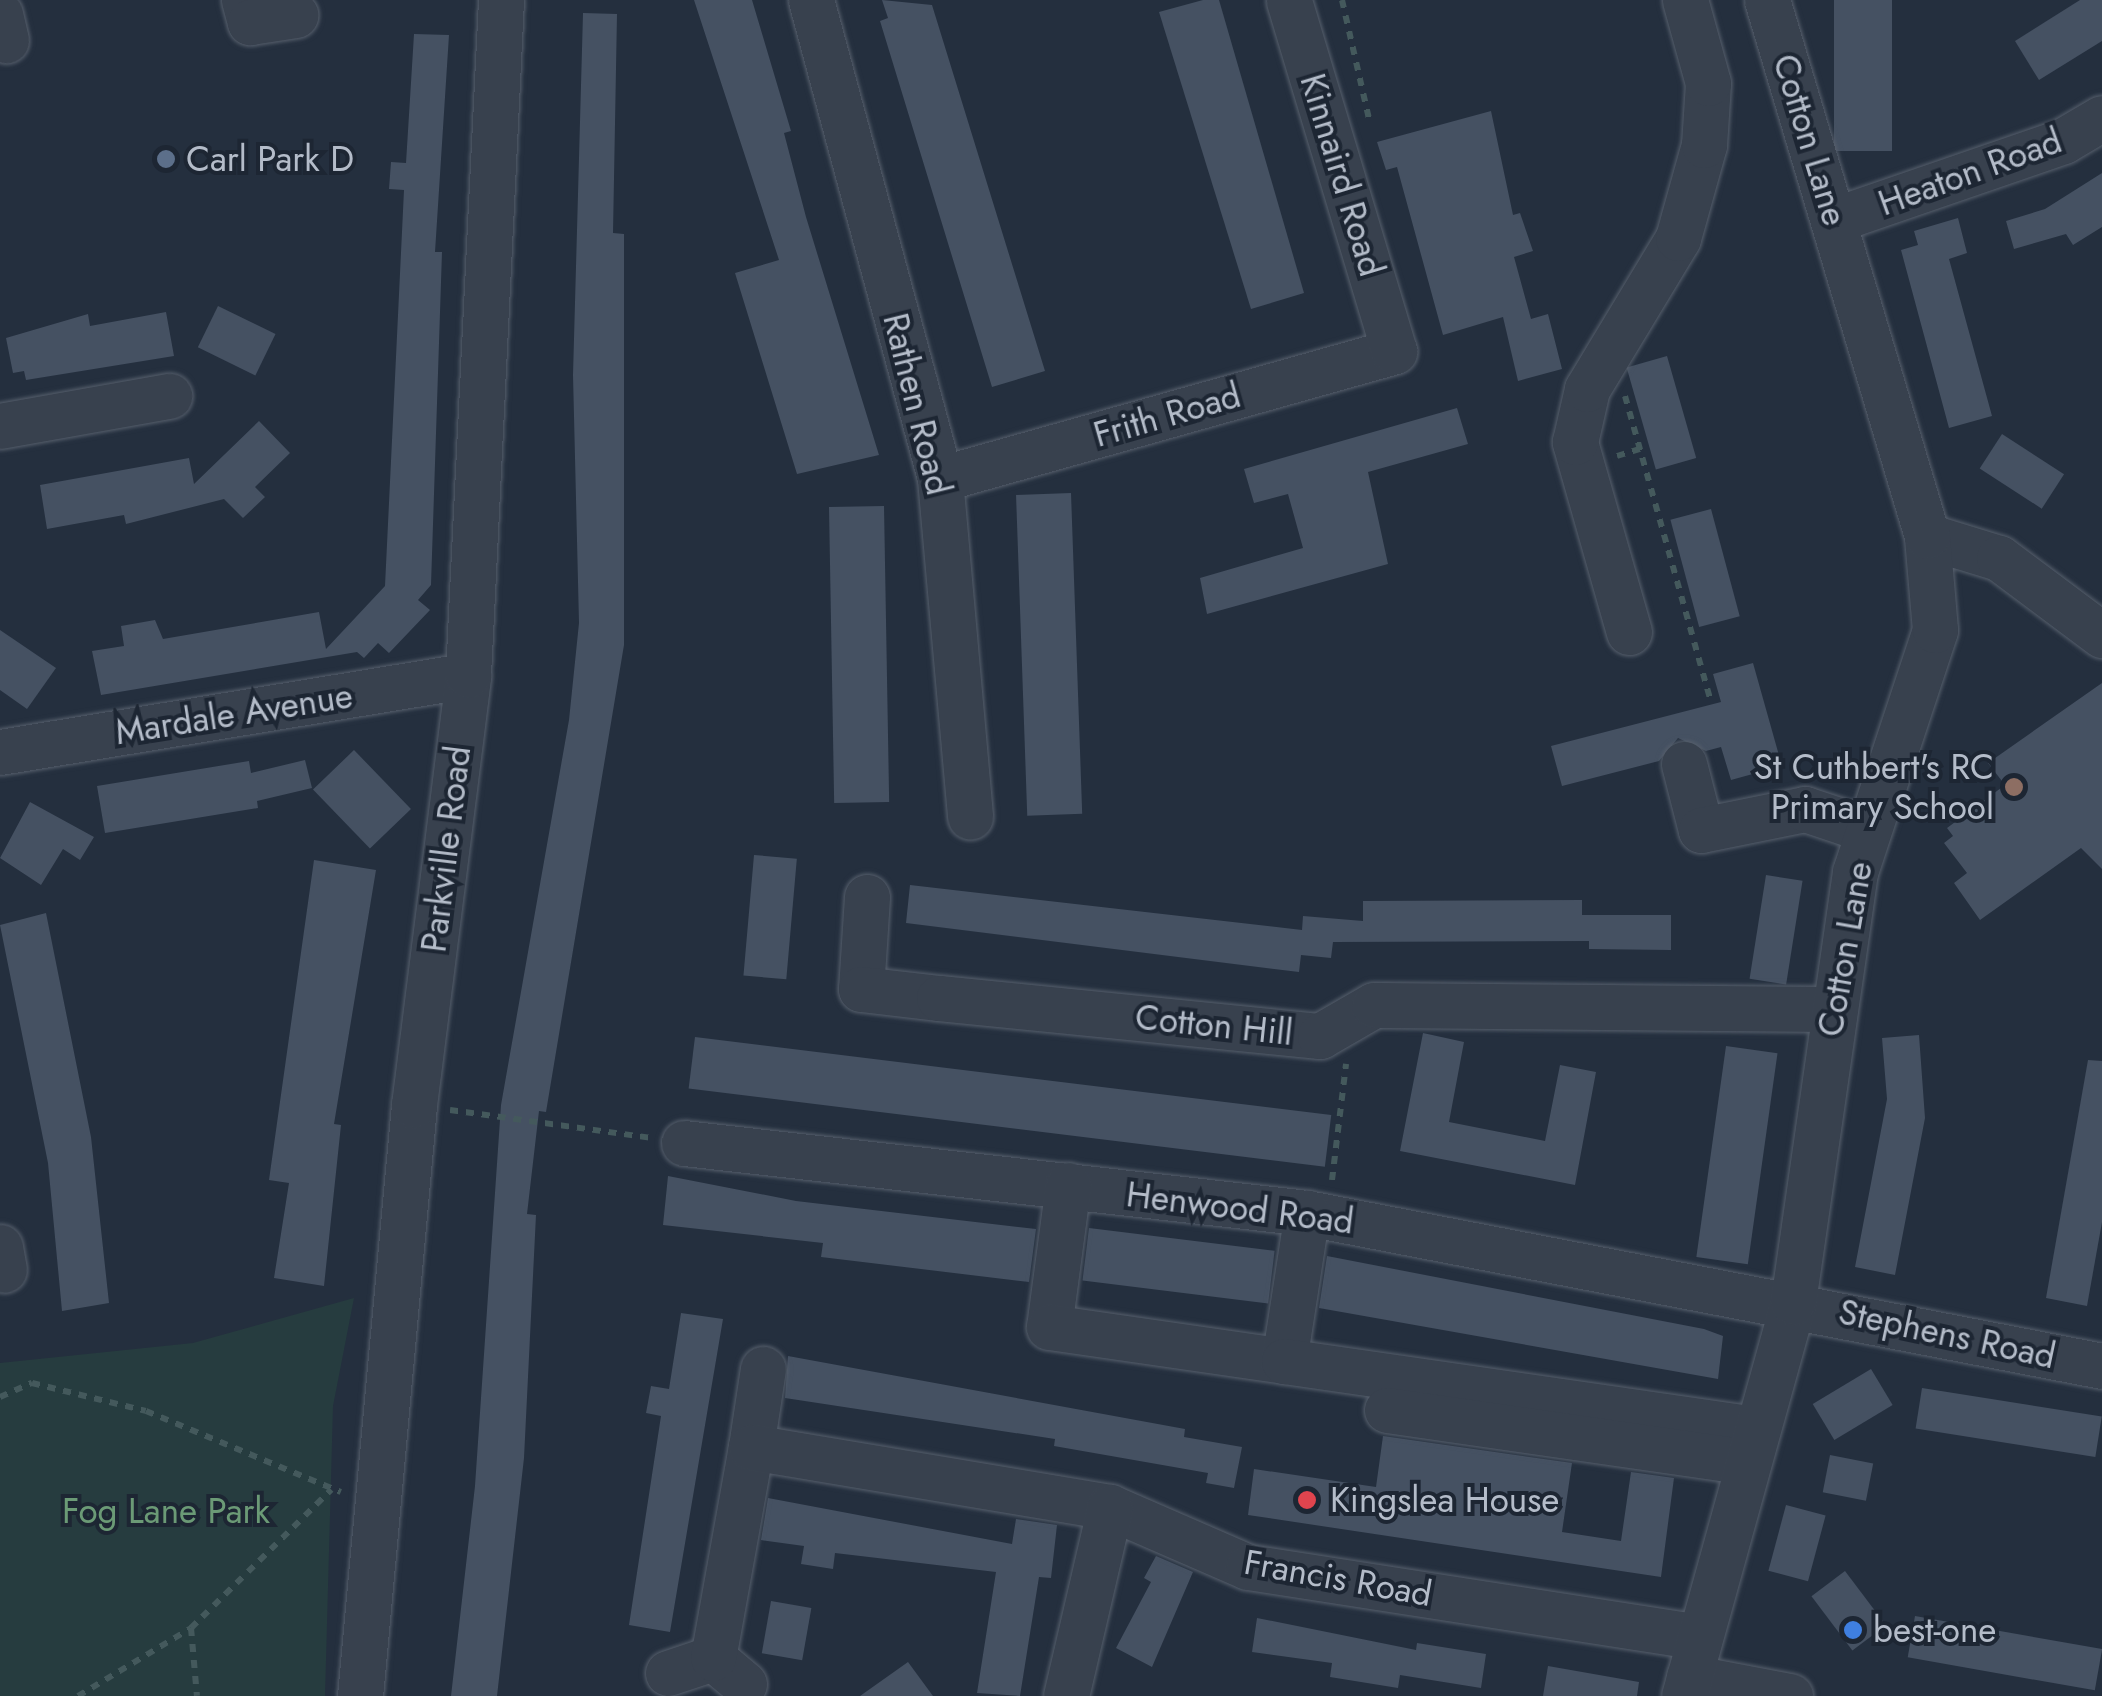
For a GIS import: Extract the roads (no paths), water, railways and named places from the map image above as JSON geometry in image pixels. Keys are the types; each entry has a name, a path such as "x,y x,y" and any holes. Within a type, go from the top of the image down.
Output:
{"street":[{"path":"244,0 250,22 295,15"},
{"name":"Parkville Road","path":"360,1696 375,1497 414,1105 468,675 501,0"},
{"name":"Rathen Road","path":"811,0 940,479 970,818"},
{"name":"Kinnaird Road","path":"1290,0 1394,351"},
{"path":"1629,632 1575,442 1587,389 1678,238 1704,145 1708,84 1685,0"},
{"name":"Cotton Lane","path":"1691,1670 1792,1302 1832,1008 1868,830 1935,630 1927,536 1766,0"},
{"name":"Heaton Road","path":"1834,220 2063,142 2102,118"},
{"name":"Frith Road","path":"940,479 1394,351"},
{"path":"0,426 170,396"},
{"path":"1927,536 1999,558 2102,636"},
{"name":"Mardale Avenue","path":"0,752 468,675"},
{"path":"1684,764 1701,830 1805,808 1868,830"},
{"name":"Cotton Hill","path":"867,896 861,988 1320,1036 1374,1005 1832,1008"},
{"name":"Henwood Road","path":"684,1143 1317,1215 1792,1302"},
{"path":"1068,1186 1049,1327 1284,1362 1752,1446"},
{"path":"1284,1362 1317,1215"},
{"name":"Stephens Road","path":"1792,1302 2102,1366"},
{"path":"668,1673 729,1671 750,1447 763,1369"},
{"path":"1387,1410 1752,1446"},
{"name":"Francis Road","path":"750,1447 1110,1507 1248,1568 1790,1696"},
{"path":"1066,1696 1110,1507"}],"place":[{"name":"Carl Park D","path":"166,159"},
{"name":"St Cuthbert's RC Primary School","path":"2014,787"},
{"name":"Kingslea House","path":"1307,1500"},
{"name":"best-one","path":"1853,1630"}],"park label":[{"name":"Fog Lane Park","path":"166,1511"}]}
